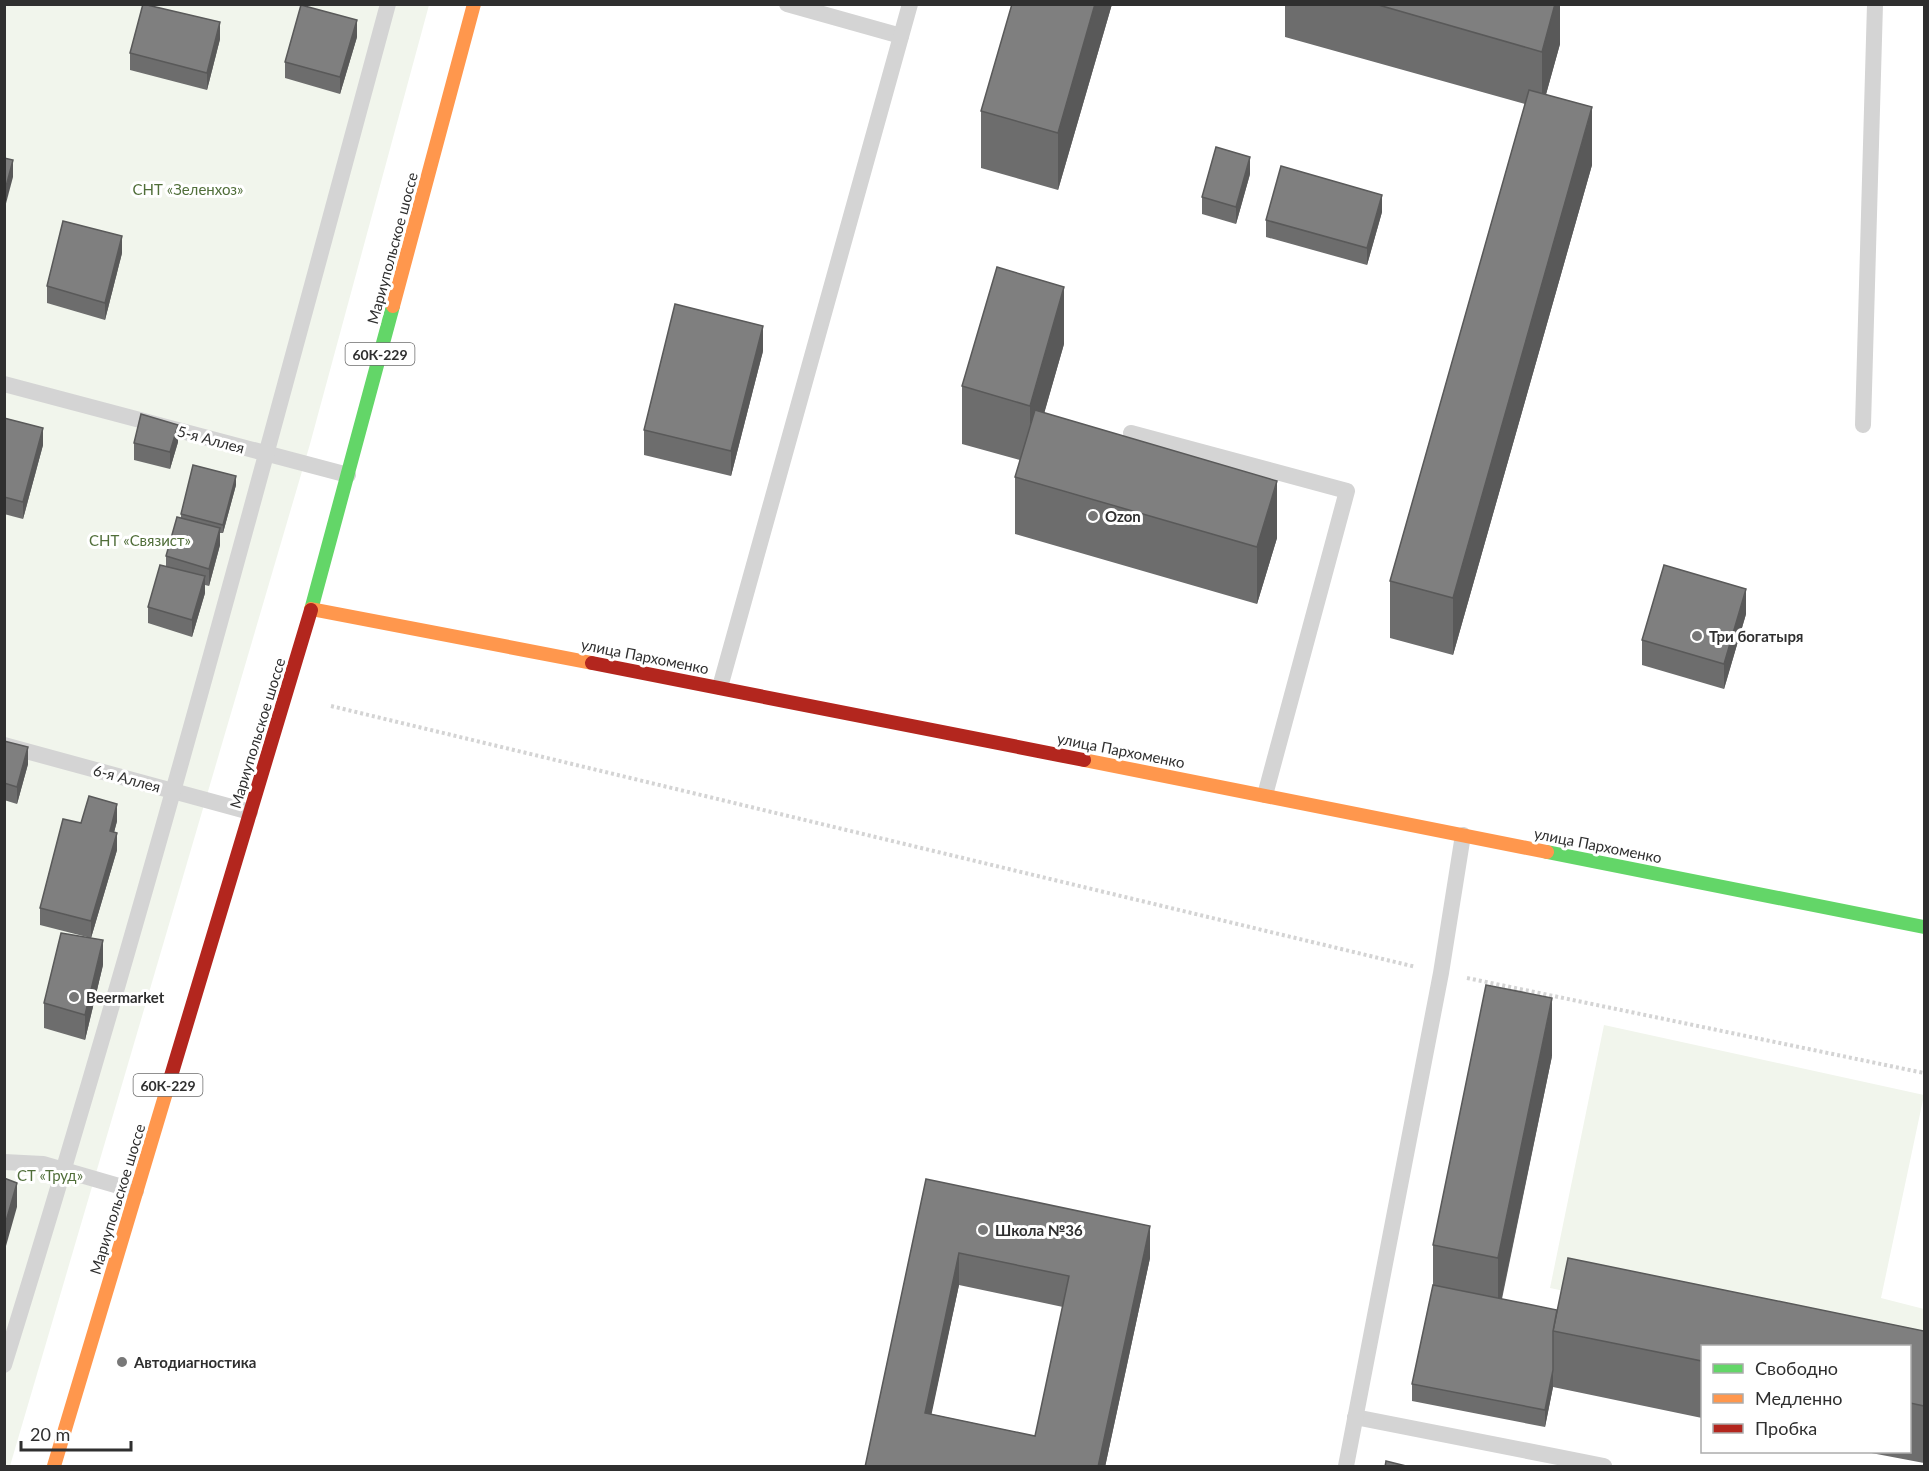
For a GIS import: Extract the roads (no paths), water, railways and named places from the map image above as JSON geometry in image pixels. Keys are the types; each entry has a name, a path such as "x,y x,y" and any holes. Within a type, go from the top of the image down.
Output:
{"street":[{"name":"Мариупольское шоссе","path":"54,1467 311,609 474,4"},
{"name":"улица Пархоменко","path":"311,609 720,687 1923,927"}],"lane":[{"path":"4,1365 65,1170 174,791 388,4"},
{"path":"787,4 901,36"},
{"path":"720,687 910,4"},
{"path":"1863,425 1875,4"},
{"name":"5-я Аллея","path":"4,384 348,475"},
{"path":"1131,433 1347,491 1265,795"},
{"name":"6-я Аллея","path":"4,745 250,812"},
{"path":"1346,1467 1441,973 1463,835"},
{"path":"1923,927 1924,909"},
{"path":"4,1162 43,1164 136,1191"},
{"path":"1355,1417 1550,1461 1604,1467"}],"place":[{"name":"Ozon","path":"1093,516"},
{"name":"Три богатыря","path":"1697,636"},
{"name":"Beermarket","path":"74,997"},
{"name":"Школа №36","path":"983,1230"},
{"name":"Автодиагностика","path":"122,1362"}],"park label":[{"name":"СНТ «Зеленхоз»","path":"188,189"},
{"name":"СНТ «Связист»","path":"140,540"},
{"name":"СТ «Труд»","path":"50,1175"}]}
